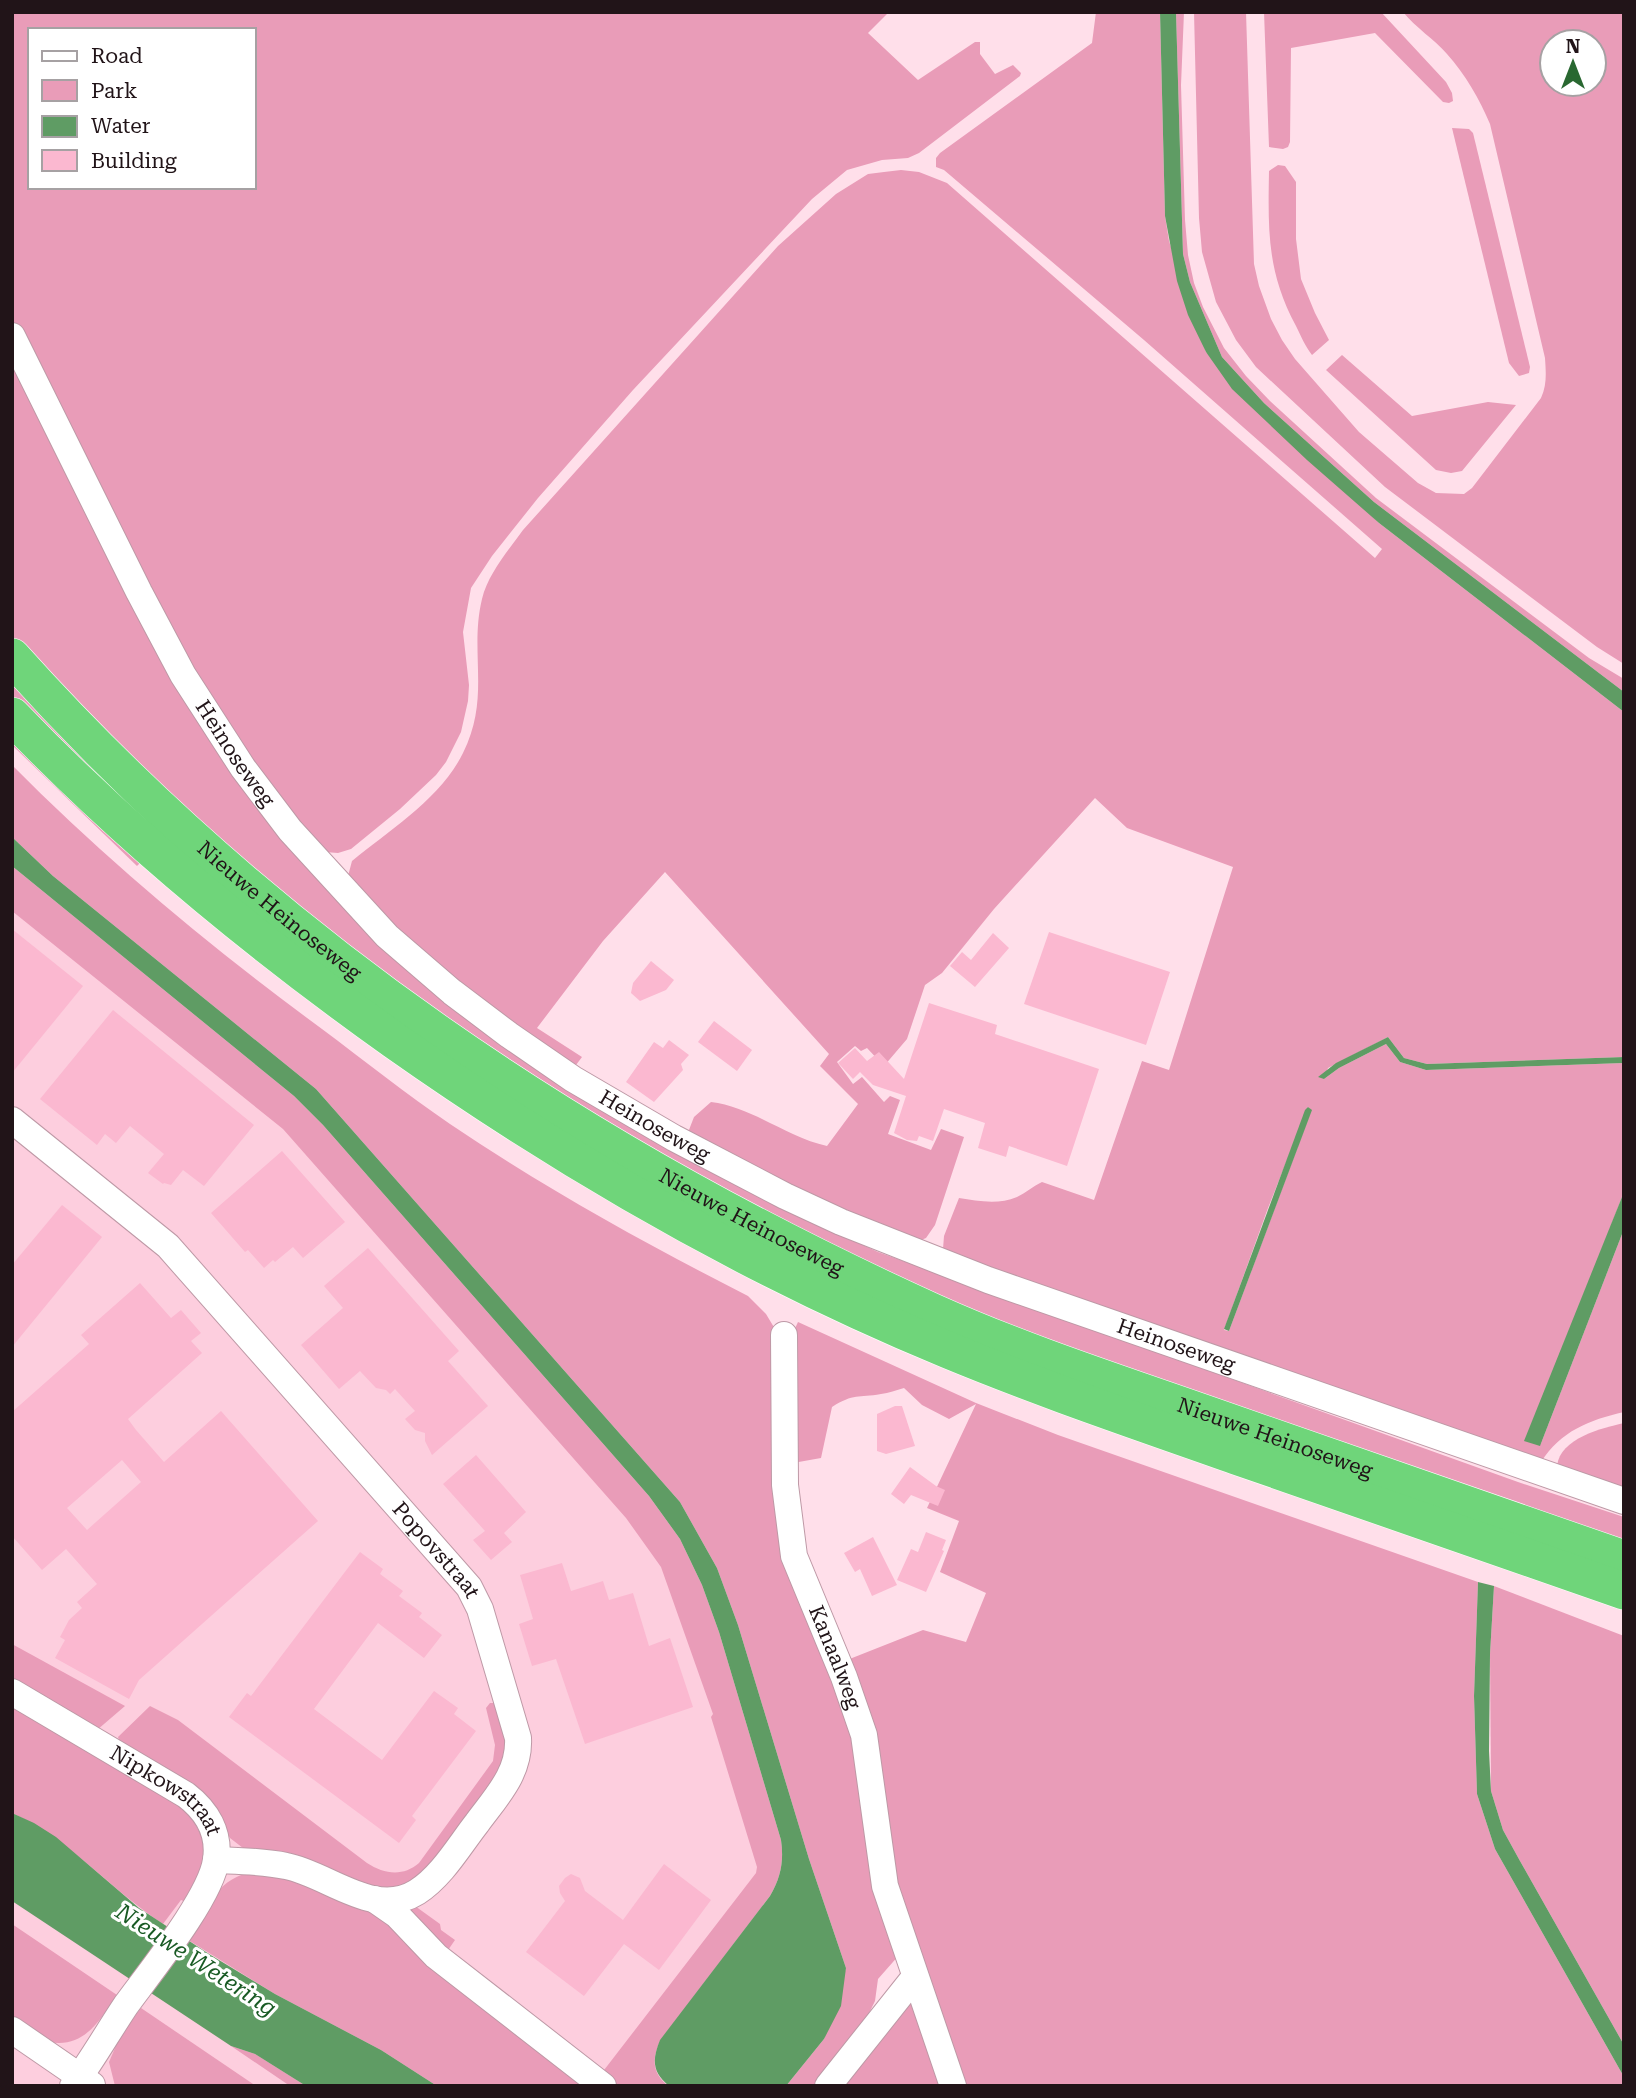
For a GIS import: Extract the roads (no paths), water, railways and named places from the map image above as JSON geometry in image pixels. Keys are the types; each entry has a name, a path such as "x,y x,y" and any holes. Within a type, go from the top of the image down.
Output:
{"highway":[{"name":"Nieuwe Heinoseweg","path":"12,657 60,710 200,846 298,928 458,1049 566,1119 684,1188 807,1252 937,1314 1077,1369 1624,1559"},
{"name":"Nieuwe Heinoseweg","path":"12,716 175,869 246,929 342,1003 458,1085 642,1200 786,1276 947,1349 1097,1407 1624,1591"}],"street":[{"name":"Heinoseweg","path":"12,336 151,616 183,675 243,768 290,830 387,936 452,992 509,1035 573,1079 674,1138 841,1222 988,1280 1624,1501"},
{"name":"Popovstraat","path":"12,1120 168,1246 469,1587 476,1599 518,1738 518,1751 510,1779 435,1877 415,1893 402,1898 374,1899 357,1895 316,1876 285,1866 216,1860"},
{"name":"Kanaalweg","path":"784,1335 785,1485 794,1556 855,1703 864,1735 885,1886 914,1978 953,2086"},
{"name":"Nipkowstraat","path":"12,1692 198,1805 214,1829 216,1860 208,1885 126,2006 82,2083"},
{"path":"374,1899 397,1915 436,1956 603,2086"},
{"path":"828,2086 914,1978"},
{"path":"12,2030 82,2083"}],"water":[{"path":"1160,12 1176,12 1183,254 1190,282 1222,357 1264,403 1374,502 1624,692 1624,712 1379,523 1232,389 1206,352 1188,315 1177,281 1165,216"},
{"path":"12,837 53,876 316,1089 680,1502 717,1568 738,1625 809,1859 846,1968 841,2006 824,2039 786,2086 669,2086 659,2076 655,2065 660,2040 770,1896 781,1869 782,1855 781,1840 719,1632 702,1585 680,1539 649,1496 323,1125 294,1096 12,866"},
{"path":"1388,1037 1404,1058 1427,1064 1624,1057 1624,1063 1426,1070 1400,1062 1386,1044 1339,1068 1324,1079 1318,1077 1336,1063"},
{"path":"1308,1107 1312,1110 1229,1331 1224,1329"},
{"path":"1624,1192 1624,1229 1540,1446 1524,1441"},
{"path":"1478,1582 1494,1586 1490,1654 1491,1791 1503,1830 1624,2045 1624,2077 1495,1849 1477,1794 1474,1696"},
{"name":"Nieuwe Wetering","path":"12,1813 56,1837 139,1908 209,1954 275,1994 381,2050 437,2086 306,2086 255,2054 231,2046 12,1901"}]}
